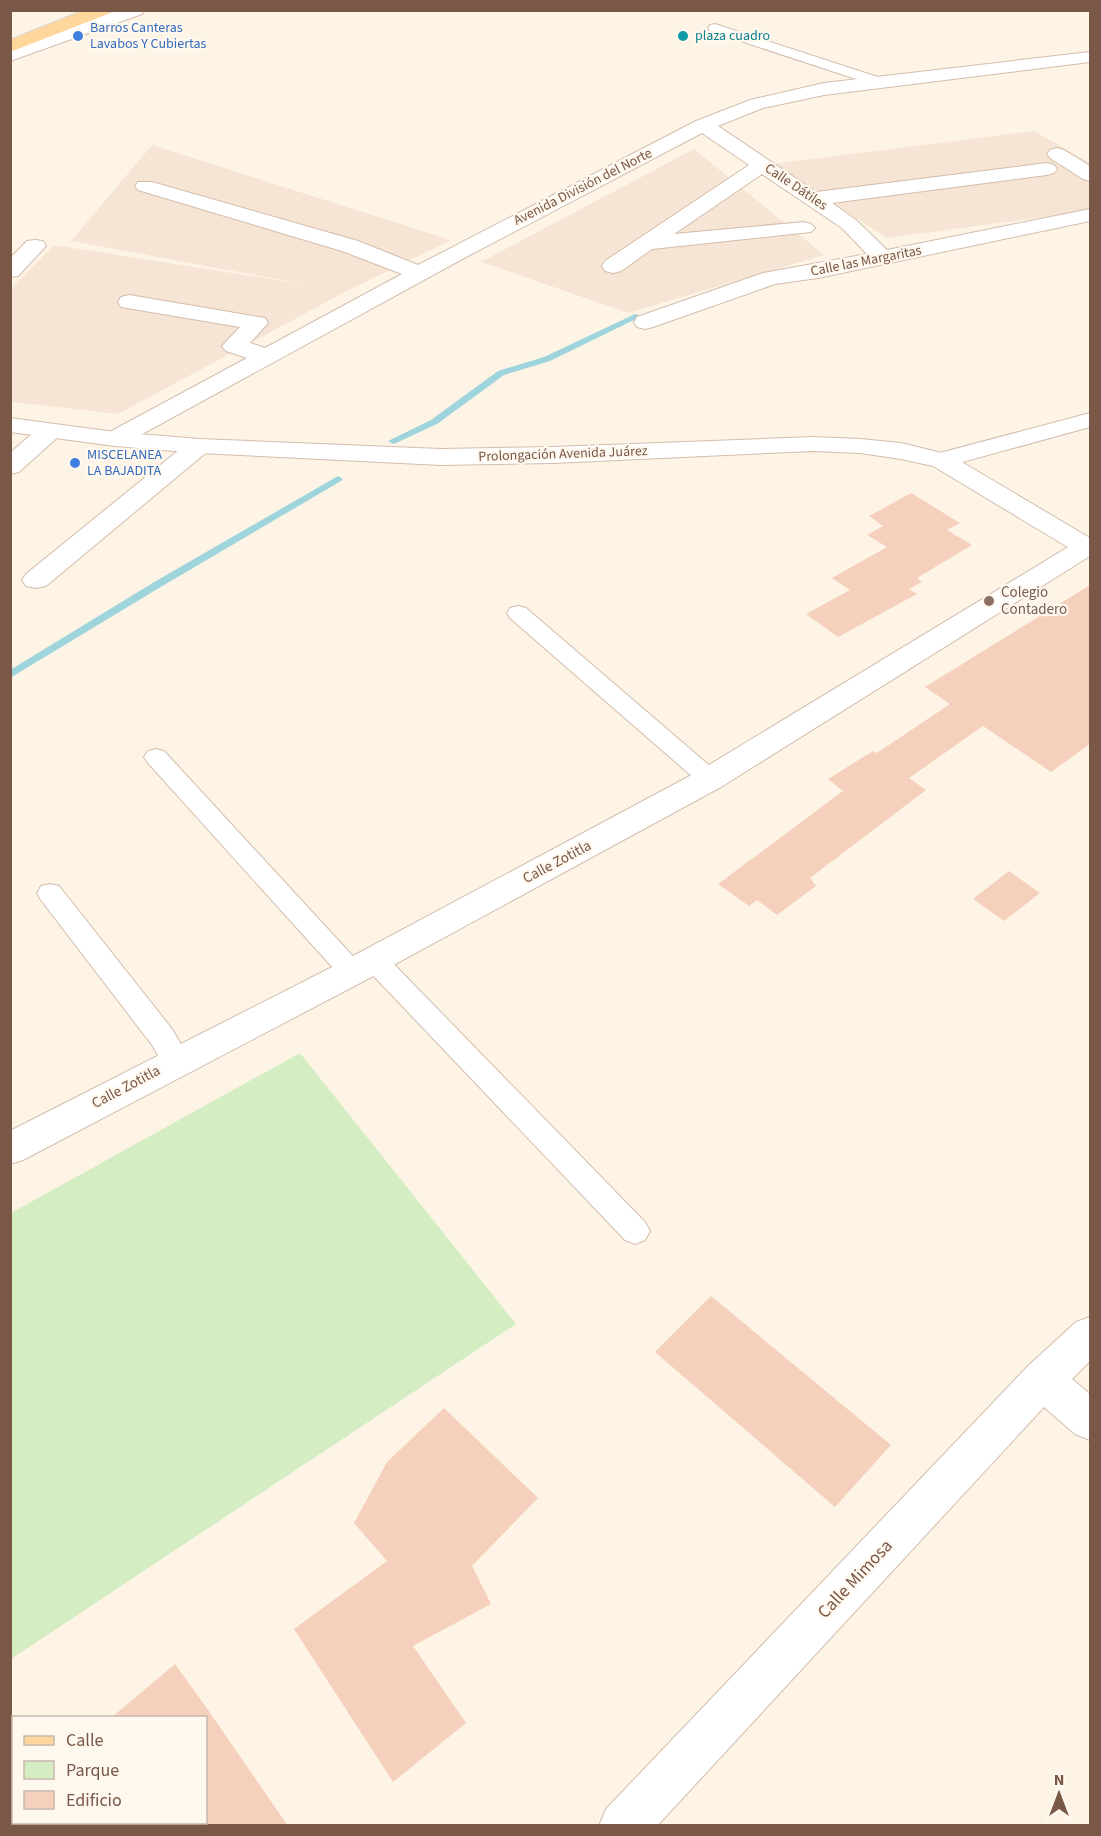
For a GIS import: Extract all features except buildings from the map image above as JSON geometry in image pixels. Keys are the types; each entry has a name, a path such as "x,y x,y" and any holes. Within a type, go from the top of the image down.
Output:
{"main road":[{"path":"10,47 102,10"}],"street":[{"path":"10,56 136,10"},
{"name":"Avenida División del Norte","path":"115,439 419,273 703,125 758,104 824,89 1090,57"},
{"name":"Calle Dátiles","path":"703,125 849,224 882,258"},
{"path":"814,199 1052,162 1090,175"},
{"path":"613,266 763,165"},
{"path":"145,186 350,246 419,273"},
{"name":"Calle las Margaritas","path":"645,322 771,278 882,258 1090,214"},
{"path":"646,244 804,228"},
{"path":"10,271 35,246"},
{"path":"129,302 257,323 234,346 266,356"},
{"path":"941,460 1090,420"},
{"name":"Prolongación Avenida Juárez","path":"10,425 115,439 199,446 441,457 553,456 813,444 902,451 941,460 1089,548"},
{"path":"10,467 50,431"},
{"path":"36,580 199,446"},
{"name":"Calle Zotitla","path":"10,1149 177,1060 363,966 710,779 1089,548"},
{"name":"Calle Mimosa","path":"623,1826 1042,1380 1090,1335"},
{"path":"1042,1380 1090,1420"}],"lane":[{"path":"715,28 879,82"},
{"path":"518,612 710,779"},
{"path":"156,757 363,966 635,1231"},
{"path":"50,893 162,1037 177,1060"}],"shaded area":[{"path":"1034,131 1090,163 1090,211 887,238 772,164"},
{"path":"152,145 451,240 347,291 118,414 11,402 11,289 54,245 309,285 71,241"},
{"path":"694,149 824,255 628,313 481,262"}],"green space":[{"path":"300,1053 516,1324 11,1659 11,1213"}],"waterway":[{"path":"393,441 434,422 501,373 547,359 638,316"},
{"path":"10,675 160,583 338,479"}],"place":[{"name":"Barros Canteras Lavabos Y Cubiertas","path":"78,36"},
{"name":"plaza cuadro","path":"683,36"},
{"name":"MISCELANEA LA BAJADITA","path":"75,463"},
{"name":"Colegio Contadero","path":"989,601"}]}
